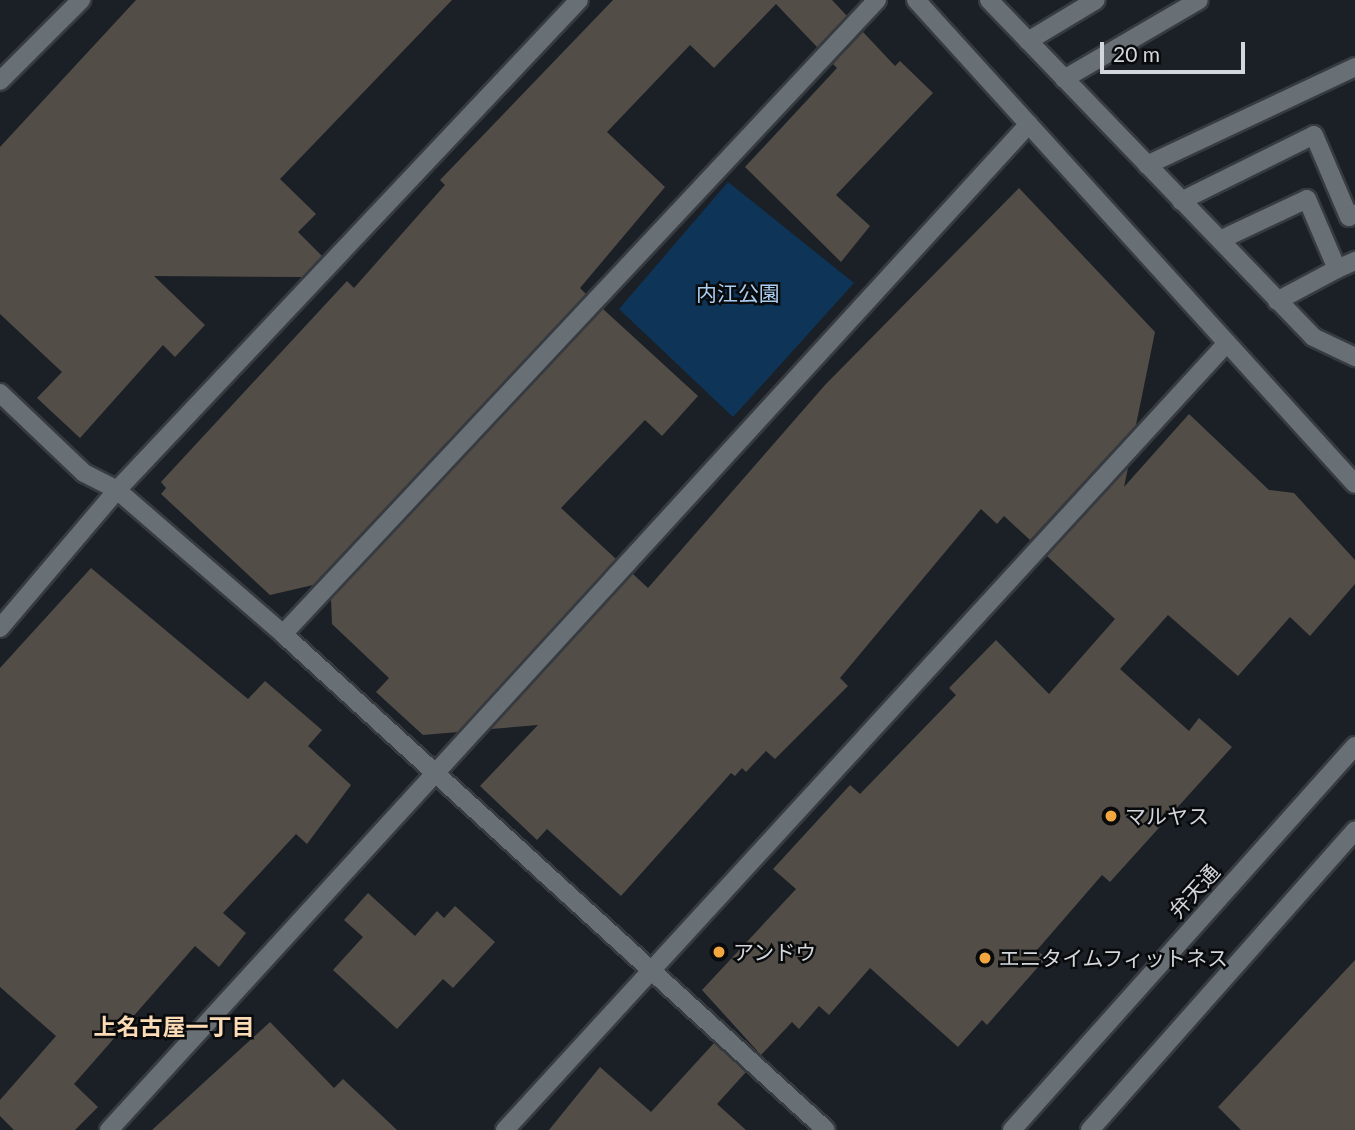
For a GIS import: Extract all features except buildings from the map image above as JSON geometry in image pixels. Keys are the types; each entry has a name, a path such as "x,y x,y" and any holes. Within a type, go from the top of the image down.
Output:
{"street":[{"path":"0,81 80,0"},
{"path":"0,628 117,490 579,0"},
{"path":"283,634 877,0"},
{"path":"916,0 1355,484"},
{"path":"989,0 1313,337 1355,357"},
{"path":"1028,41 1096,0"},
{"path":"1064,79 1199,0"},
{"path":"1147,165 1355,66"},
{"path":"109,1130 1029,124"},
{"path":"1181,201 1314,135 1349,216 1355,214"},
{"path":"1220,240 1307,199 1338,269"},
{"path":"1278,301 1355,261"},
{"path":"505,1130 1227,343"},
{"path":"0,393 84,473 117,490 283,634 826,1130"},
{"name":"弁天通","path":"1012,1130 1355,746"},
{"path":"1090,1130 1355,830"}],"green space":[{"name":"内江公園","path":"728,182 854,283 733,417 619,309"}],"place":[{"name":"マルヤス","path":"1111,816"},
{"name":"アンドウ","path":"719,952"},
{"name":"エニタイムフィットネス","path":"985,958"}],"district":[{"name":"上名古屋一丁目","path":"174,1026"}]}
